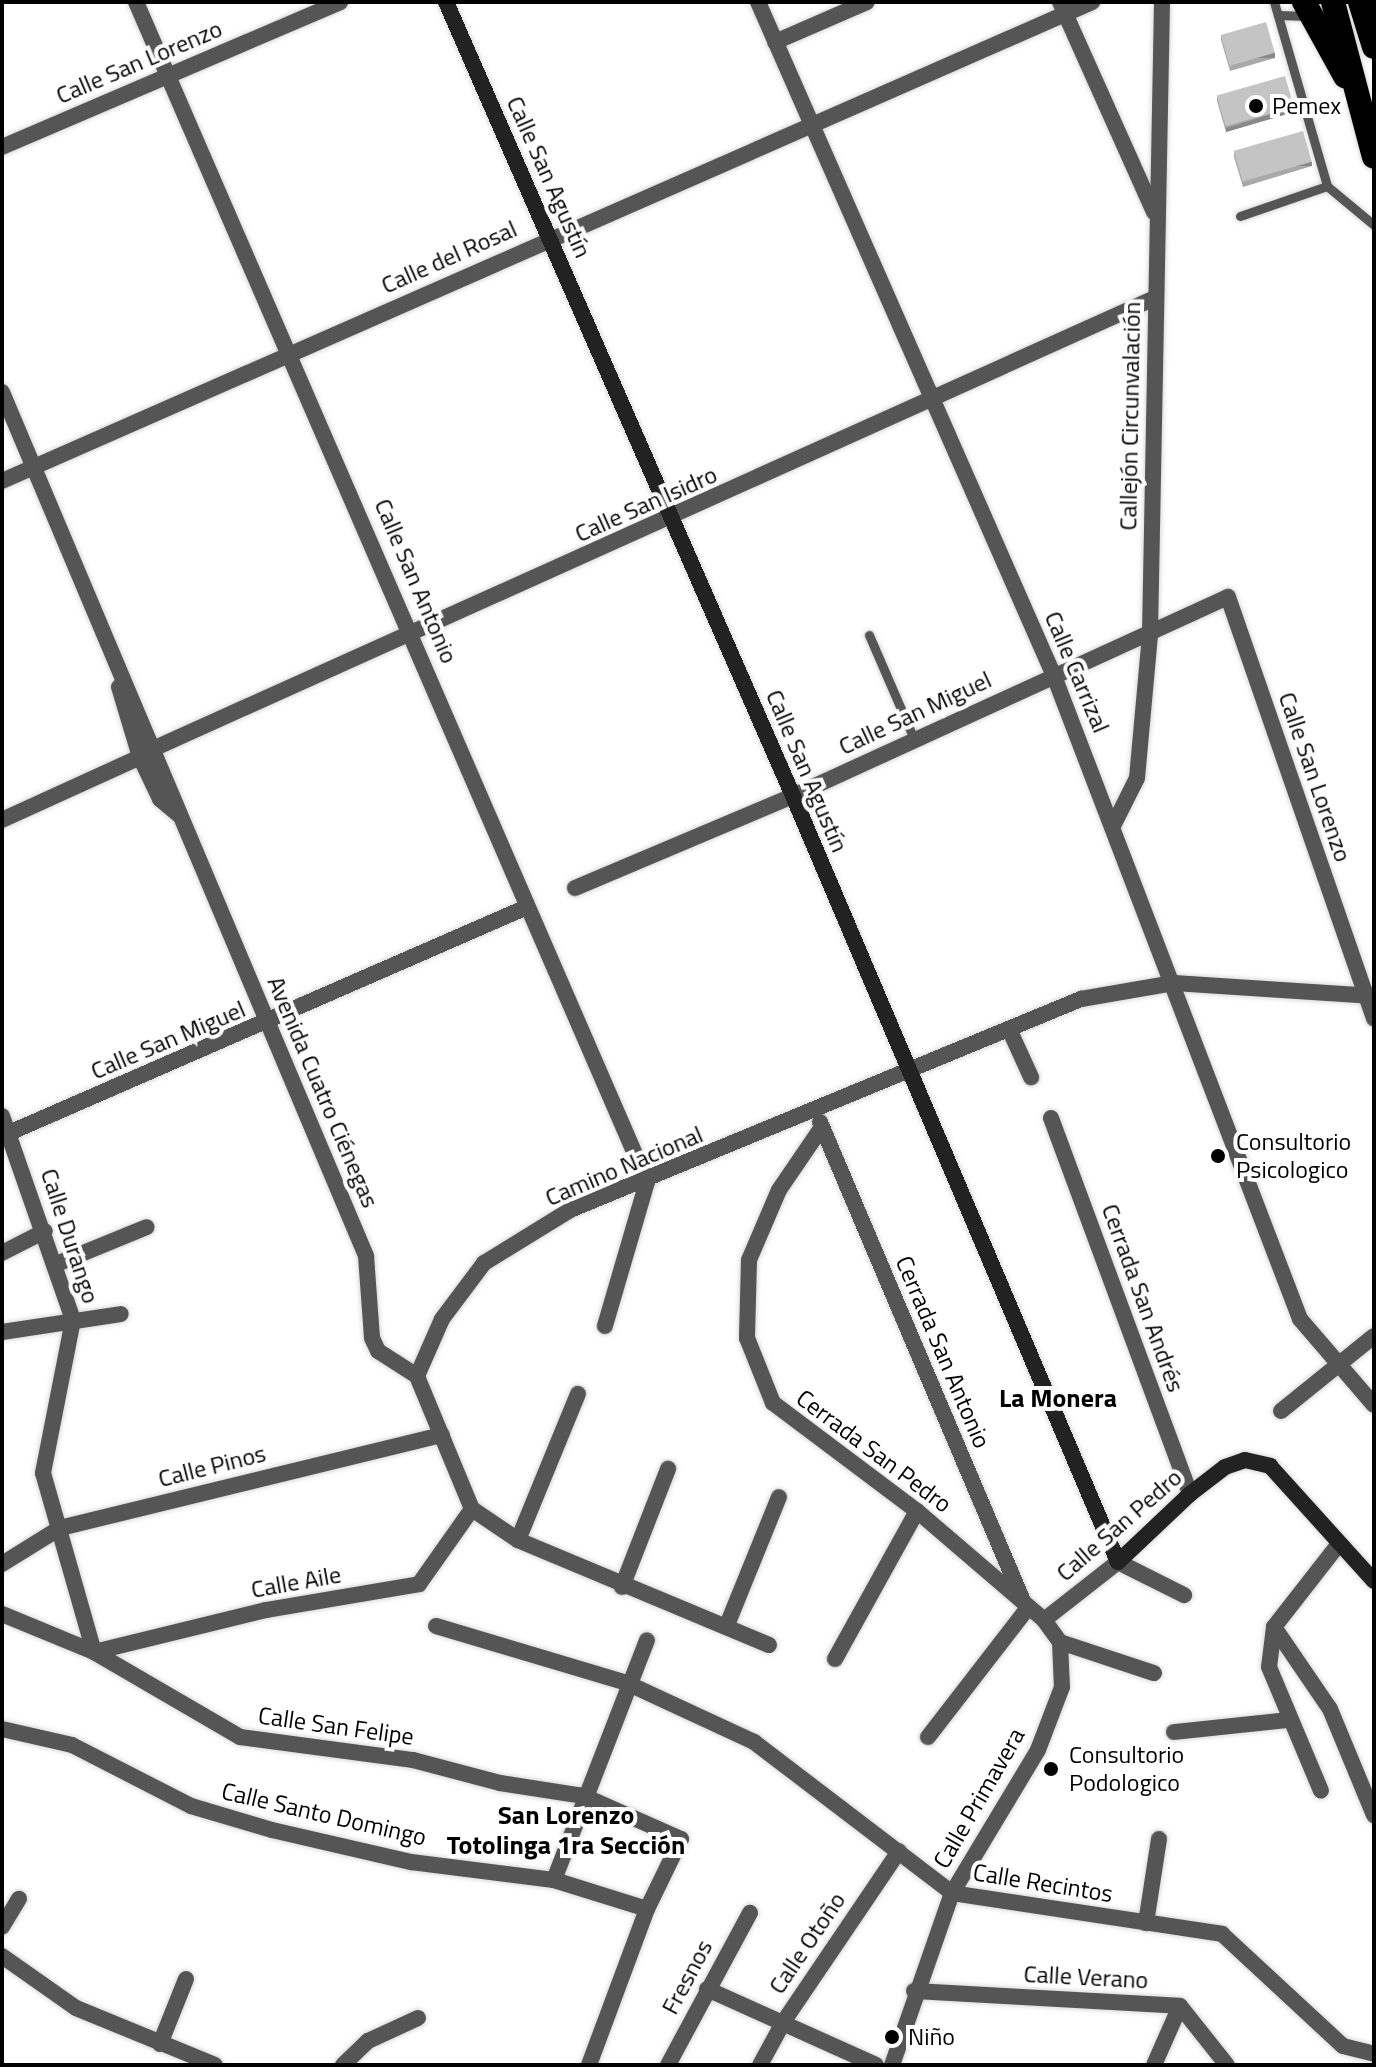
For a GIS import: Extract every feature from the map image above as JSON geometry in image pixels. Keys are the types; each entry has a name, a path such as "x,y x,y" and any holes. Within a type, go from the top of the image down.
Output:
{"highway":[{"path":"1333,2 1374,157"},
{"path":"1360,2 1374,47"},
{"path":"1306,9 1361,102"}],"street":[{"name":"Calle San Antonio","path":"136,2 413,634 647,1182"},
{"name":"Calle San Lorenzo","path":"2,147 340,2"},
{"name":"Calle San Agustín","path":"446,2 793,796 907,1072 1118,1562"},
{"name":"Calle Carrizal","path":"758,2 1054,676 1114,824 1300,1319 1374,1405"},
{"path":"775,42 867,2"},
{"name":"Calle del Rosal","path":"2,481 550,239 811,128 1062,8 1092,2"},
{"name":"Callejón Circunvalación","path":"1114,824 1137,778 1150,634 1162,2"},
{"path":"1062,8 1156,217"},
{"name":"Calle San Isidro","path":"155,748 670,520 1155,298"},
{"name":"Avenida Cuatro Ciénegas","path":"2,392 118,672 155,748 180,816 366,1256 372,1338 378,1351 417,1376"},
{"name":"Calle San Lorenzo","path":"1228,597 1370,996 1374,1018"},
{"name":"Calle San Miguel","path":"575,888 793,796 1228,597"},
{"name":"Avenida Cuatro Ciénegas","path":"118,672 120,700 140,757 160,799 180,816"},
{"path":"2,820 140,757"},
{"name":"Calle San Miguel","path":"6,1135 269,1024 527,907"},
{"name":"Camino Nacional","path":"417,1376 442,1319 484,1263 570,1210 819,1120 907,1072 1081,999 1174,983 1370,996"},
{"path":"1010,1031 1031,1077"},
{"name":"Calle Durango","path":"2,1116 6,1135 45,1231 73,1320 43,1473 94,1652"},
{"name":"Cerrada San Andrés","path":"1051,1118 1190,1494"},
{"name":"Cerrada San Pedro","path":"819,1120 779,1190 749,1260 747,1338 773,1403 917,1511 1026,1610"},
{"name":"Cerrada San Antonio","path":"819,1120 1026,1610"},
{"path":"605,1326 647,1182"},
{"path":"54,1265 147,1227"},
{"path":"2,1253 45,1231"},
{"path":"2,1332 121,1314"},
{"path":"1281,1411 1374,1336"},
{"path":"417,1376 472,1509 518,1540 622,1587 727,1625 769,1645"},
{"path":"518,1540 578,1394"},
{"name":"Calle Pinos","path":"2,1564 60,1528 442,1435"},
{"name":"Calle San Pedro","path":"1044,1620 1118,1562 1190,1494 1225,1467 1245,1460 1270,1466 1338,1545"},
{"path":"622,1587 668,1469"},
{"path":"727,1625 779,1497"},
{"name":"Calle Aile","path":"94,1652 266,1610 419,1584 472,1509"},
{"path":"835,1659 917,1511"},
{"path":"1321,1791 1288,1720 1269,1667 1274,1627 1338,1545 1374,1581"},
{"path":"1118,1562 1184,1595"},
{"path":"928,1737 1026,1610 1044,1620 1060,1642 1154,1673"},
{"name":"Calle San Felipe","path":"2,1614 94,1652 240,1737 413,1760 500,1783 584,1796 681,1839 647,1909"},
{"name":"Calle Recintos","path":"436,1626 627,1683 754,1742 952,1893 1222,1934 1343,2046 1374,2054"},
{"path":"1274,1627 1330,1709 1374,1815"},
{"path":"554,1880 627,1683 647,1640"},
{"name":"Calle Primavera","path":"892,2065 914,1991 952,1893 1038,1750 1062,1687 1060,1642"},
{"path":"1174,1732 1288,1720"},
{"name":"Calle Santo Domingo","path":"2,1729 72,1745 191,1806 272,1830 411,1862 554,1880 647,1909"},
{"path":"1146,1923 1159,1839"},
{"name":"Calle Otoño","path":"760,2065 784,2021 899,1851"},
{"path":"2,1927 19,1899"},
{"path":"589,2065 647,1909"},
{"name":"Fresnos","path":"668,2065 750,1913"},
{"path":"2,1956 76,2008 215,2065"},
{"path":"160,2044 186,1979"},
{"path":"707,1989 876,2065"},
{"name":"Calle Verano","path":"914,1991 1180,2006 1227,2065"},
{"path":"1154,2065 1180,2006"},
{"path":"343,2065 368,2041 418,2018"}],"lane":[{"path":"1274,2 1327,186 1374,225"},
{"path":"1278,15 1306,9"},
{"path":"1240,216 1327,186"},
{"path":"869,635 914,739"}],"building":[{"name":"Pemex","path":"1266,22 1275,53 1230,66 1221,35"},
{"name":"Pemex","path":"1285,76 1294,107 1226,126 1217,96"},
{"name":"Pemex","path":"1303,131 1312,162 1243,182 1234,151"}],"place":[{"name":"Pemex","path":"1256,106"},
{"name":"Consultorio Psicologico","path":"1218,1156"},
{"name":"Consultorio Podologico","path":"1051,1769"},
{"name":"Niño","path":"892,2037"}],"district":[{"name":"La Monera","path":"1058,1398"},
{"name":"San Lorenzo Totolinga 1ra Sección","path":"566,1830"}]}
